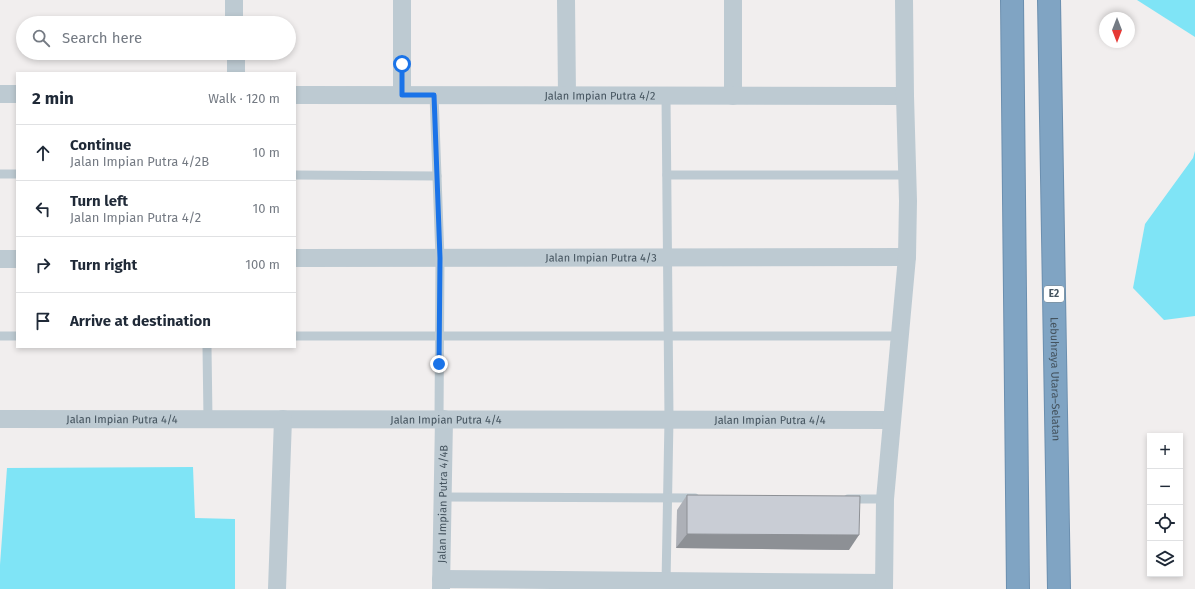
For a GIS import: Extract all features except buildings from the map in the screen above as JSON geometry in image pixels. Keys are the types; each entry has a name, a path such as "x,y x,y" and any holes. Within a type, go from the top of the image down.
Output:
{"highway":[{"path":"1012,0 1018,589"},
{"name":"Lebuhraya Utara–Selatan","path":"1050,0 1059,589"}],"street":[{"path":"234,0 234,16"},
{"path":"402,0 402,95"},
{"path":"566,0 567,95"},
{"path":"732,0 733,96"},
{"path":"441,584 884,586 885,499 907,257 908,201 904,0"},
{"path":"236,60 236,72"},
{"path":"0,94 16,94"},
{"name":"Jalan Impian Putra 4/2","path":"296,95 905,96"},
{"name":"Jalan Impian Putra 4/3","path":"296,258 907,257"},
{"path":"0,259 16,259"},
{"name":"Jalan Impian Putra 4/4","path":"0,419 891,420"},
{"path":"277,589 283,419"},
{"name":"Jalan Impian Putra 4/4B","path":"441,584 442,419"}],"lane":[{"path":"434,95 440,258 439,336 442,419"},
{"path":"666,96 669,336 666,585"},
{"path":"0,174 16,174"},
{"path":"296,175 437,176"},
{"path":"667,175 907,175"},
{"path":"0,336 16,336"},
{"path":"296,336 900,336"},
{"path":"206,348 208,419"},
{"path":"442,497 707,498"},
{"path":"838,499 885,499"}],"water":[{"path":"1137,0 1195,0 1195,37"},
{"path":"1195,151 1195,316 1164,320 1133,288 1145,224 1193,158"},
{"path":"193,467 195,518 235,519 235,589 0,589 0,565 7,468"}],"route":[{"path":"402,64 402,95 434,95 440,258 439,364"}]}
